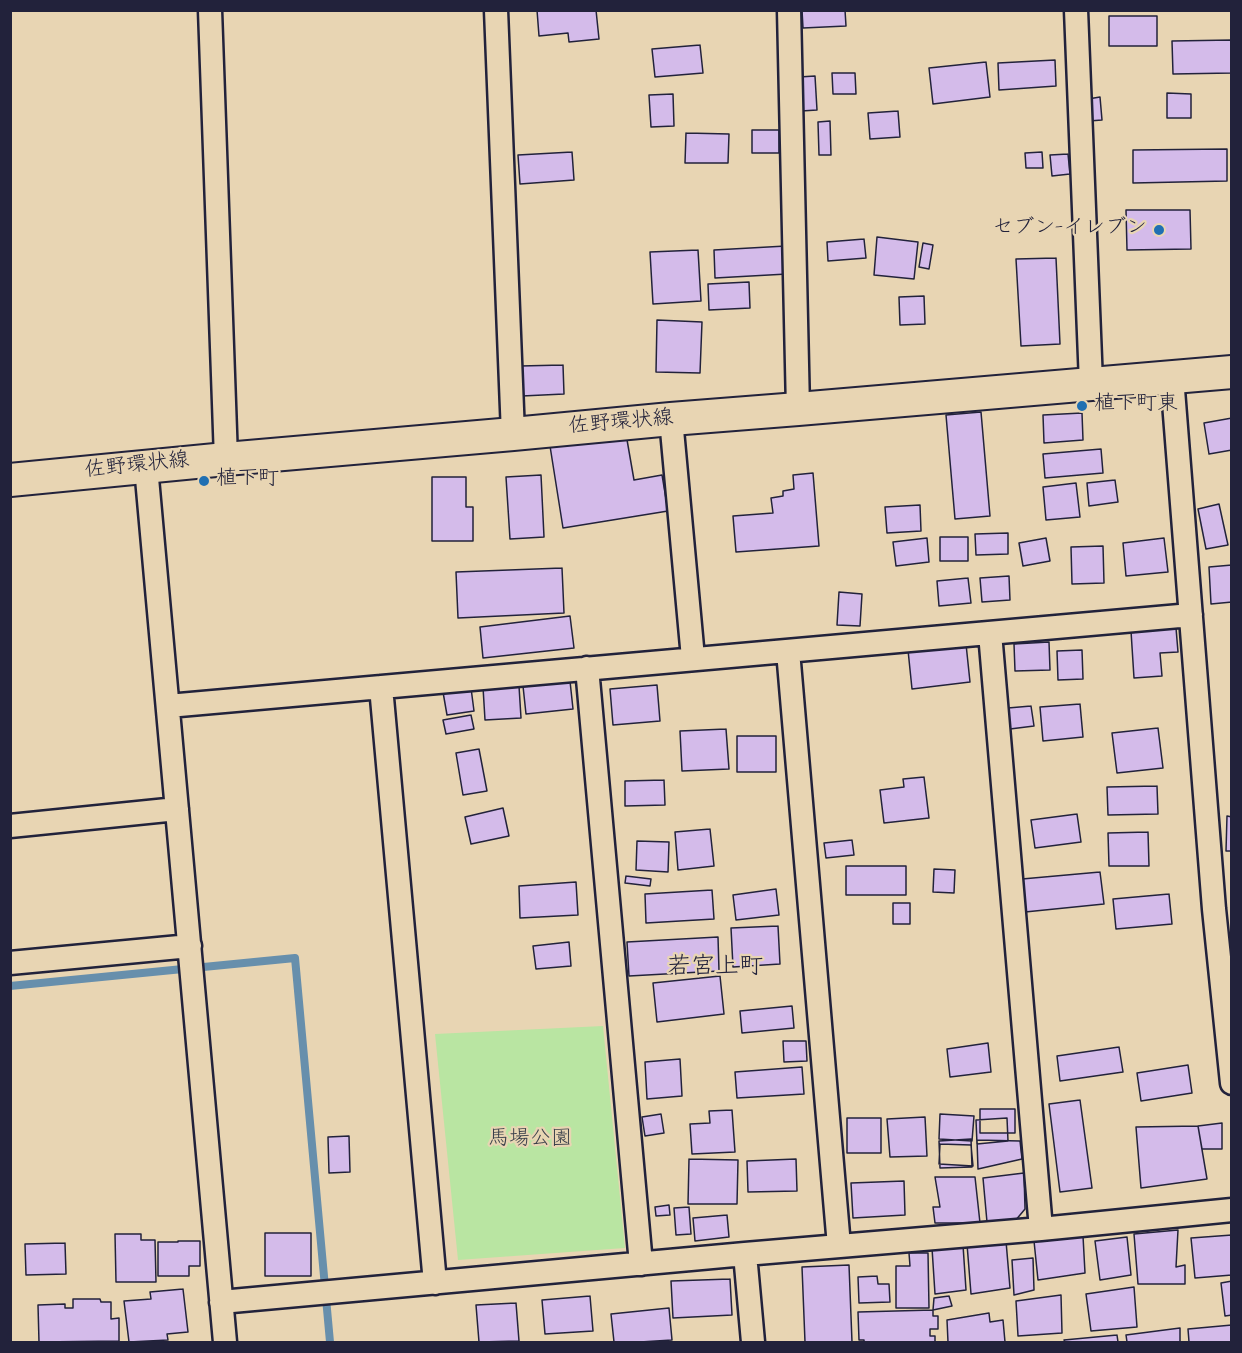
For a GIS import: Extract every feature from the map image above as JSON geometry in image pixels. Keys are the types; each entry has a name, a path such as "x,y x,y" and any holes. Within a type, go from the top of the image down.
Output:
{"main road":[{"name":"佐野環状線","path":"10,480 671,419 1232,372"}],"street":[{"path":"210,10 226,459"},
{"path":"496,10 513,434"},
{"path":"789,10 798,409"},
{"path":"1076,10 1091,383"},
{"path":"1172,377 1191,615 1223,908 1232,1083"},
{"path":"671,419 693,658"},
{"path":"147,466 225,1342"},
{"path":"168,706 1191,615"},
{"path":"990,633 1041,1229"},
{"path":"788,651 840,1246"},
{"path":"587,668 641,1264"},
{"path":"381,687 435,1283"},
{"path":"10,826 177,809"},
{"path":"10,963 190,946"},
{"path":"221,1302 1232,1210"},
{"path":"745,1254 753,1342"}],"green space":[{"name":"馬場公園","path":"603,1026 625,1248 458,1260 435,1034"}],"building":[{"path":"537,10 596,10 599,39 569,42 568,33 539,36"},
{"path":"802,10 845,10 846,26 803,28"},
{"path":"1109,16 1157,16 1157,46 1109,46"},
{"path":"1232,40 1232,73 1173,74 1172,41"},
{"path":"700,45 703,73 655,77 652,49"},
{"path":"1055,60 1056,86 999,90 998,63"},
{"path":"986,62 990,97 933,104 929,68"},
{"path":"832,73 855,73 856,94 833,94"},
{"path":"815,76 817,110 801,111 799,77"},
{"path":"1167,93 1191,94 1191,118 1167,118"},
{"path":"673,94 674,126 651,127 649,95"},
{"path":"1100,97 1102,120 1089,121 1088,99"},
{"path":"898,111 900,137 870,139 868,113"},
{"path":"830,121 831,155 819,155 818,122"},
{"path":"752,130 779,130 779,153 752,153"},
{"path":"686,133 729,134 728,163 685,163"},
{"path":"1227,149 1227,181 1133,183 1133,150"},
{"path":"572,152 574,180 520,184 518,155"},
{"path":"1042,152 1043,168 1026,168 1025,153"},
{"path":"1068,154 1070,174 1052,176 1050,155"},
{"name":"セブン-イレブン","path":"1126,210 1190,210 1191,249 1127,250"},
{"path":"877,237 918,242 914,279 874,275"},
{"path":"864,239 866,258 828,261 827,242"},
{"path":"923,243 933,245 929,269 919,267"},
{"path":"786,246 787,274 715,278 714,250"},
{"path":"698,250 701,301 653,304 650,252"},
{"path":"1056,258 1060,344 1021,346 1016,259"},
{"path":"749,282 750,308 709,310 708,284"},
{"path":"924,296 925,324 900,325 899,297"},
{"path":"657,320 702,322 700,373 656,372"},
{"path":"563,365 564,394 522,396 520,366"},
{"path":"981,412 990,516 955,519 946,415"},
{"path":"1082,413 1083,440 1044,443 1043,415"},
{"path":"1232,418 1232,450 1209,454 1204,423"},
{"path":"626,434 634,480 662,475 668,511 563,528 550,446"},
{"path":"1101,449 1103,473 1045,478 1043,454"},
{"path":"813,473 819,546 736,552 733,516 773,513 771,498 783,496 783,491 794,489 793,475"},
{"path":"541,475 544,537 510,539 506,477"},
{"path":"432,477 466,477 466,507 473,507 473,541 432,541"},
{"path":"1115,480 1118,502 1089,506 1087,483"},
{"path":"1076,483 1080,517 1046,520 1043,487"},
{"path":"1219,504 1228,545 1206,549 1198,509"},
{"path":"920,505 921,531 887,533 885,507"},
{"path":"1008,533 1008,554 976,555 975,534"},
{"path":"940,537 968,537 968,561 940,561"},
{"path":"927,538 929,562 896,566 893,542"},
{"path":"1046,538 1050,561 1023,566 1019,543"},
{"path":"1164,538 1168,572 1126,576 1123,543"},
{"path":"1103,546 1104,583 1072,584 1071,547"},
{"path":"1232,565 1232,602 1211,604 1209,567"},
{"path":"562,568 564,613 458,618 456,572"},
{"path":"1009,576 1010,600 982,602 980,578"},
{"path":"968,578 971,603 939,606 937,581"},
{"path":"839,592 862,594 860,626 837,625"},
{"path":"570,616 574,648 483,658 480,627"},
{"path":"1176,628 1178,652 1160,653 1162,676 1134,678 1131,631"},
{"path":"1049,642 1050,670 1015,671 1014,644"},
{"path":"966,644 970,682 912,689 908,650"},
{"path":"1082,650 1083,679 1058,680 1057,651"},
{"path":"570,681 573,709 526,714 523,686"},
{"path":"657,685 660,721 613,725 610,689"},
{"path":"519,686 521,718 485,720 483,687"},
{"path":"471,688 474,711 447,715 443,692"},
{"path":"1080,704 1083,737 1043,741 1040,707"},
{"path":"1031,706 1034,726 1010,729 1008,708"},
{"path":"471,715 474,729 446,734 443,720"},
{"path":"1158,728 1163,768 1117,773 1112,733"},
{"path":"726,729 729,769 682,771 680,731"},
{"path":"737,736 776,736 776,772 737,772"},
{"path":"479,749 487,791 463,795 456,753"},
{"path":"924,777 929,818 884,823 880,790 904,787 903,779"},
{"path":"664,780 665,805 625,806 625,781"},
{"path":"1157,786 1158,814 1108,815 1107,787"},
{"path":"503,808 509,836 471,844 465,817"},
{"path":"1077,814 1081,842 1035,848 1031,820"},
{"path":"1227,816 1232,817 1232,851 1226,851"},
{"path":"710,829 714,866 678,870 675,832"},
{"path":"1148,832 1149,866 1109,866 1108,833"},
{"path":"852,840 854,855 826,858 824,843"},
{"path":"637,841 669,842 668,872 636,870"},
{"path":"846,866 906,866 906,895 846,895"},
{"path":"934,869 955,870 954,893 933,892"},
{"path":"1100,872 1104,904 1025,912 1022,879"},
{"path":"626,876 651,879 650,886 625,883"},
{"path":"576,882 578,915 520,918 519,886"},
{"path":"776,889 779,915 736,920 733,895"},
{"path":"712,890 714,919 646,923 645,894"},
{"path":"1169,894 1172,924 1116,929 1113,899"},
{"path":"893,903 910,903 910,924 893,924"},
{"path":"778,926 780,964 733,967 731,928"},
{"path":"718,937 719,971 629,976 627,942"},
{"path":"569,942 571,966 536,969 533,946"},
{"path":"720,976 724,1014 657,1022 653,983"},
{"path":"792,1006 794,1028 742,1033 740,1011"},
{"path":"783,1041 806,1041 807,1061 784,1062"},
{"path":"988,1043 991,1072 950,1077 947,1049"},
{"path":"1119,1047 1123,1072 1060,1081 1057,1056"},
{"path":"680,1059 682,1096 647,1099 645,1062"},
{"path":"1188,1065 1192,1093 1141,1101 1137,1073"},
{"path":"802,1067 804,1094 737,1098 735,1072"},
{"path":"1080,1100 1092,1188 1060,1192 1049,1104"},
{"path":"980,1109 1015,1109 1015,1133 980,1133"},
{"path":"732,1110 735,1152 692,1154 690,1124 710,1123 709,1111"},
{"path":"661,1114 664,1133 645,1136 642,1117"},
{"path":"940,1114 974,1116 972,1141 939,1139"},
{"path":"925,1117 927,1156 890,1157 887,1119"},
{"path":"847,1118 881,1118 881,1153 847,1153"},
{"path":"1007,1118 1008,1141 977,1144 976,1120"},
{"path":"1222,1123 1222,1149 1202,1149 1198,1126"},
{"path":"1198,1126 1207,1179 1141,1188 1136,1127"},
{"path":"349,1136 350,1172 329,1173 328,1137"},
{"path":"971,1139 972,1167 940,1168 939,1141"},
{"path":"977,1140 1020,1141 1022,1159 978,1169"},
{"path":"940,1144 971,1145 973,1166 939,1164"},
{"path":"689,1159 738,1160 737,1204 688,1204"},
{"path":"796,1159 797,1191 748,1192 747,1161"},
{"path":"1024,1173 1025,1209 1015,1221 987,1222 983,1178"},
{"path":"935,1177 975,1177 980,1223 935,1223 933,1207 940,1207"},
{"path":"904,1181 905,1215 853,1218 851,1183"},
{"path":"669,1205 670,1215 656,1216 655,1207"},
{"path":"689,1207 691,1234 676,1235 674,1208"},
{"path":"727,1215 729,1237 695,1241 693,1218"},
{"path":"1178,1230 1176,1267 1185,1265 1185,1284 1138,1284 1134,1234"},
{"path":"265,1233 311,1233 311,1276 265,1276"},
{"path":"115,1234 141,1234 141,1240 155,1240 156,1282 116,1282"},
{"path":"1232,1235 1232,1275 1195,1278 1191,1238"},
{"path":"1083,1236 1085,1273 1038,1280 1034,1241"},
{"path":"1127,1237 1131,1275 1100,1280 1095,1241"},
{"path":"200,1241 200,1266 189,1266 189,1276 158,1276 158,1242"},
{"path":"1006,1241 1010,1288 971,1294 967,1244"},
{"path":"65,1243 66,1274 26,1275 25,1244"},
{"path":"963,1245 966,1290 935,1294 932,1248"},
{"path":"909,1253 928,1253 929,1308 896,1308 896,1266 910,1266"},
{"path":"1033,1258 1034,1290 1014,1295 1012,1260"},
{"path":"849,1265 852,1342 805,1342 802,1267"},
{"path":"877,1276 878,1284 889,1284 890,1302 859,1303 858,1277"},
{"path":"730,1279 732,1315 673,1318 671,1281"},
{"path":"1232,1281 1232,1315 1225,1316 1221,1283"},
{"path":"1134,1287 1137,1327 1091,1331 1086,1294"},
{"path":"183,1289 188,1332 167,1334 168,1340 129,1342 124,1301 151,1299 150,1292"},
{"path":"1061,1295 1062,1333 1018,1336 1016,1301"},
{"path":"590,1296 593,1331 545,1334 542,1300"},
{"path":"949,1296 952,1306 933,1310 934,1298"},
{"path":"73,1299 100,1299 101,1302 111,1302 111,1319 119,1318 119,1341 39,1342 38,1305 65,1304 65,1308 73,1308"},
{"path":"516,1303 519,1341 479,1342 476,1305"},
{"path":"669,1308 672,1340 614,1342 611,1314"},
{"path":"933,1310 933,1316 938,1316 938,1329 930,1329 930,1336 935,1336 935,1342 864,1342 864,1340 859,1340 858,1312"},
{"path":"989,1313 990,1322 1003,1320 1005,1342 948,1342 947,1320"},
{"path":"1232,1325 1232,1342 1189,1342 1188,1329"},
{"path":"1180,1328 1180,1342 1127,1342 1126,1335"},
{"path":"1117,1335 1118,1342 1065,1342 1064,1340"}],"waterway":[{"path":"10,986 295,958 330,1342"}],"place":[{"name":"セブン-イレブン","path":"1159,230"},
{"name":"植下町東","path":"1082,406"},
{"name":"植下町","path":"204,481"}],"district":[{"name":"若宮上町","path":"715,969"}]}
